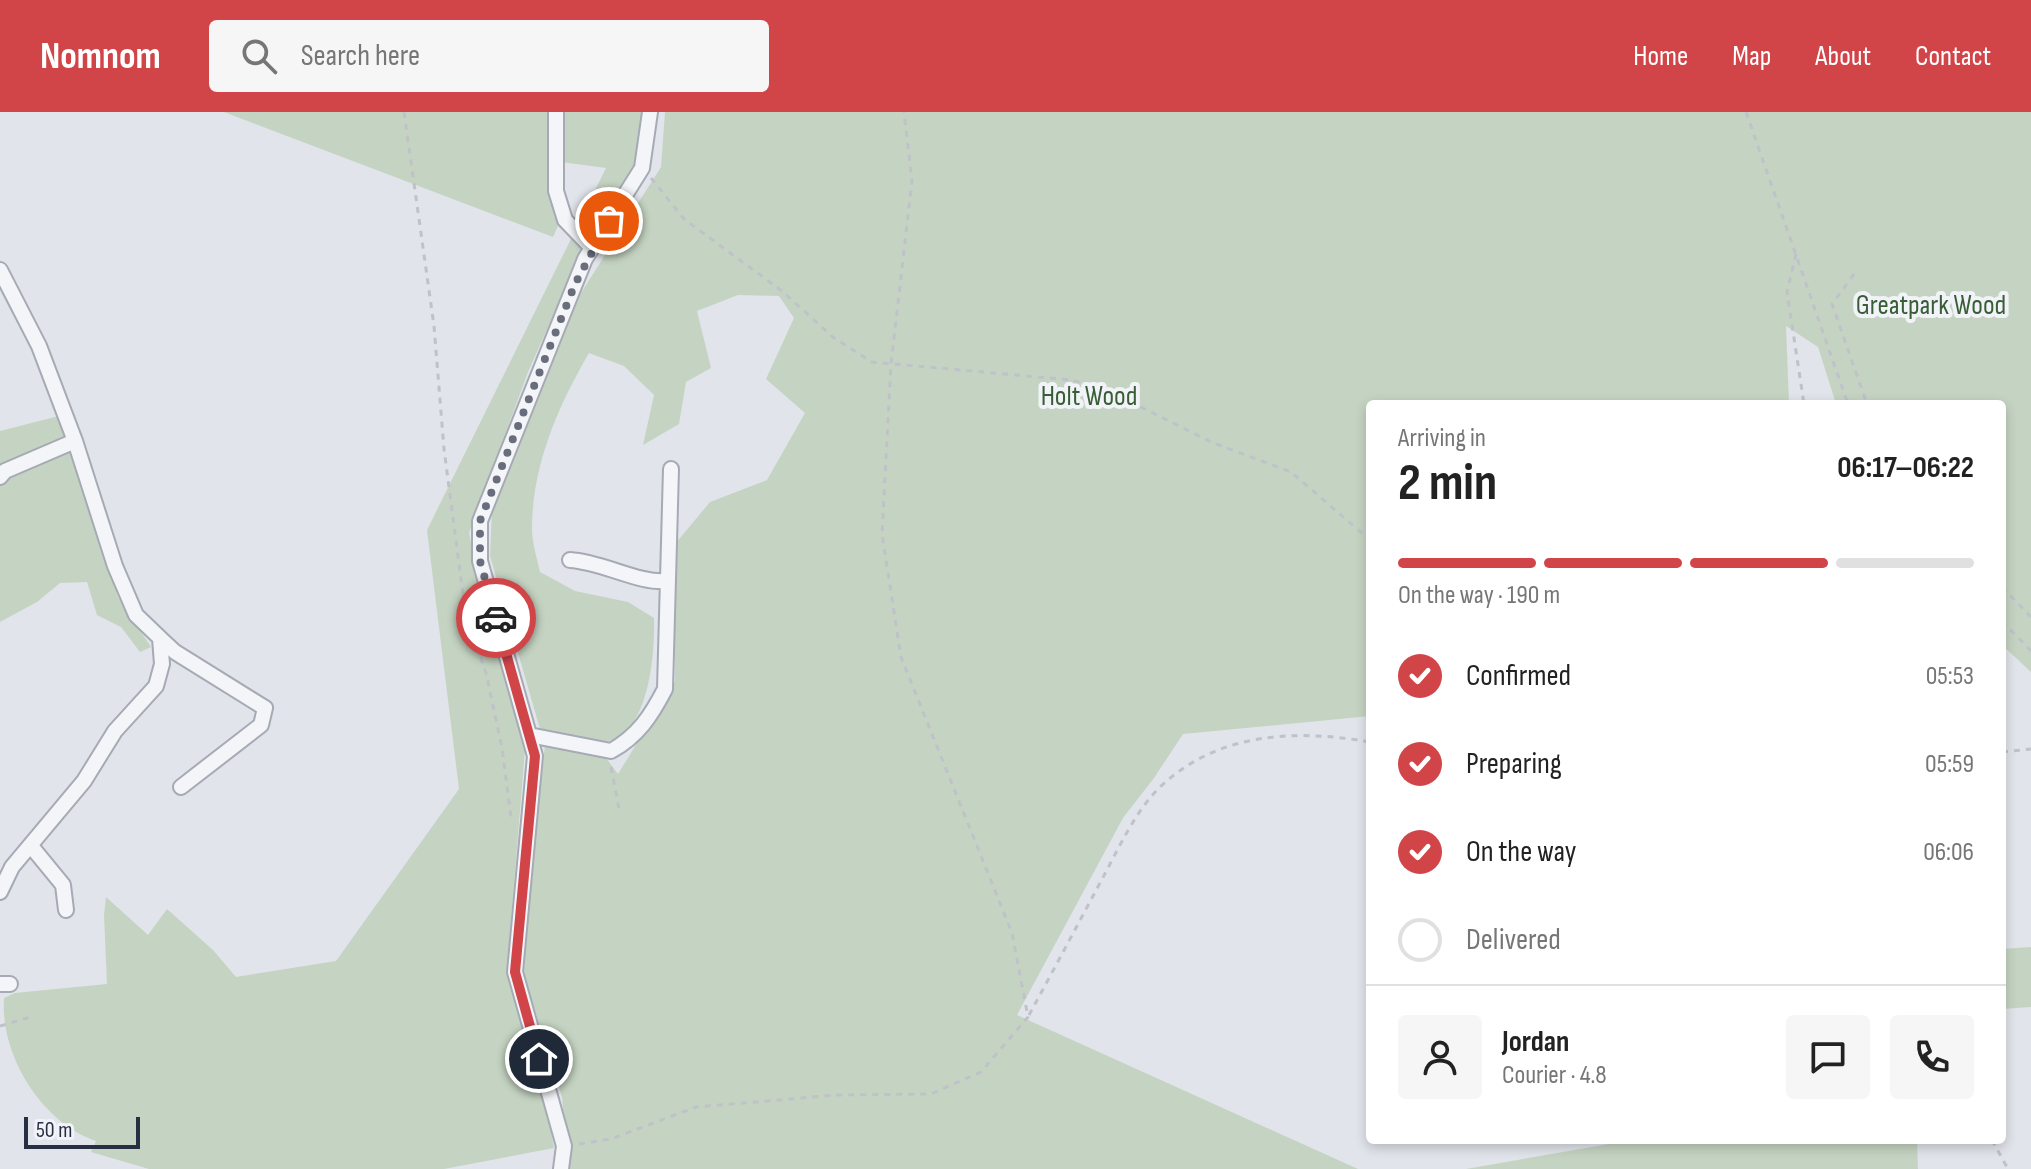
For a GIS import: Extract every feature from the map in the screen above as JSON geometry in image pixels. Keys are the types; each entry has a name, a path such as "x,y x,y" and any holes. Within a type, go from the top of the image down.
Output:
{"street":[{"path":"556,112 556,191 565,220 592,248"},
{"path":"561,1169 564,1146 515,972 535,756 480,561 480,521 533,382 592,248 642,168 650,112"},
{"path":"0,270 39,346 75,441 115,566 136,615 175,652 265,708 261,725 181,787"},
{"path":"0,477 75,441"},
{"path":"529,735 611,751 630,740 650,717 665,689 671,469"},
{"path":"570,560 613,567 654,582 667,581"},
{"path":"0,892 12,867 84,781 115,731 156,686 162,664 160,638"},
{"path":"31,846 63,885 66,910"}],"path":[{"path":"404,112 434,326 444,449 466,617 486,673 502,748 511,817 528,830"},
{"path":"904,112 912,181 891,364 882,534 901,657 1012,933 1028,1017"},
{"path":"1746,112 1847,400"},
{"path":"642,168 684,219 782,291 834,338 872,362 1072,380 1113,393 1211,442 1291,472 1366,537"},
{"path":"1796,252 1787,292 1803,400"},
{"path":"1854,274 1832,304 1866,400"},
{"path":"2006,591 2031,617"},
{"path":"2006,625 2031,651"},
{"path":"564,1146 611,1139 696,1107 837,1095 931,1094 981,1072 1028,1017 1131,826 1158,789 1213,750 1274,734 1326,734 1366,741"},
{"path":"2006,752 2031,749"},
{"path":"611,751 612,779 620,814"},
{"path":"0,1026 31,1017"},
{"path":"1994,1144 2008,1169"}],"green space":[{"path":"224,112 551,112 551,172 558,226 553,237"},
{"path":"561,112 642,112 635,164 581,253 528,372 469,533 482,597 525,750 507,969 547,1107 554,1148 444,1169 149,1169 91,1152 96,1141 58,1119 28,1084 9,1042 4,998 15,993 107,984 106,897 148,935 167,909 213,950 236,977 336,961 459,789 427,530 606,168 561,162"},
{"name":"Holt Wood","path":"665,112 2031,112 2031,672 2006,649 2006,400 1835,400 1818,347 1786,326 1789,400 1366,400 1366,716 1183,734 1123,818 1017,1015 1358,1169 568,1169 562,1097 522,969 545,744 603,754 618,774 675,681 675,544 710,502 767,480 805,413 766,379 794,318 779,296 738,295 697,311 711,368 686,382 679,424 643,445 654,395 624,366 589,353 557,415 542,460 533,506 534,545 540,572 575,591 628,602 654,618 651,671 640,710 631,726 618,737 595,742 540,729 490,556 492,509 579,296 661,167"},
{"path":"59,416 118,597 151,647 140,652 121,627 97,615 87,582 60,583 37,602 0,622 0,431"},
{"path":"2031,947 2031,1007 2006,1009 2006,949"},
{"path":"1609,1144 1917,1144 1918,1169 1466,1169"}],"way so far":[{"path":"496,618 480,561 480,521 533,382 585,259 609,221"}],"route":[{"path":"496,618 535,756 515,972 539,1059"}],"park label":[{"name":"Greatpark Wood","path":"1931,304"}]}
